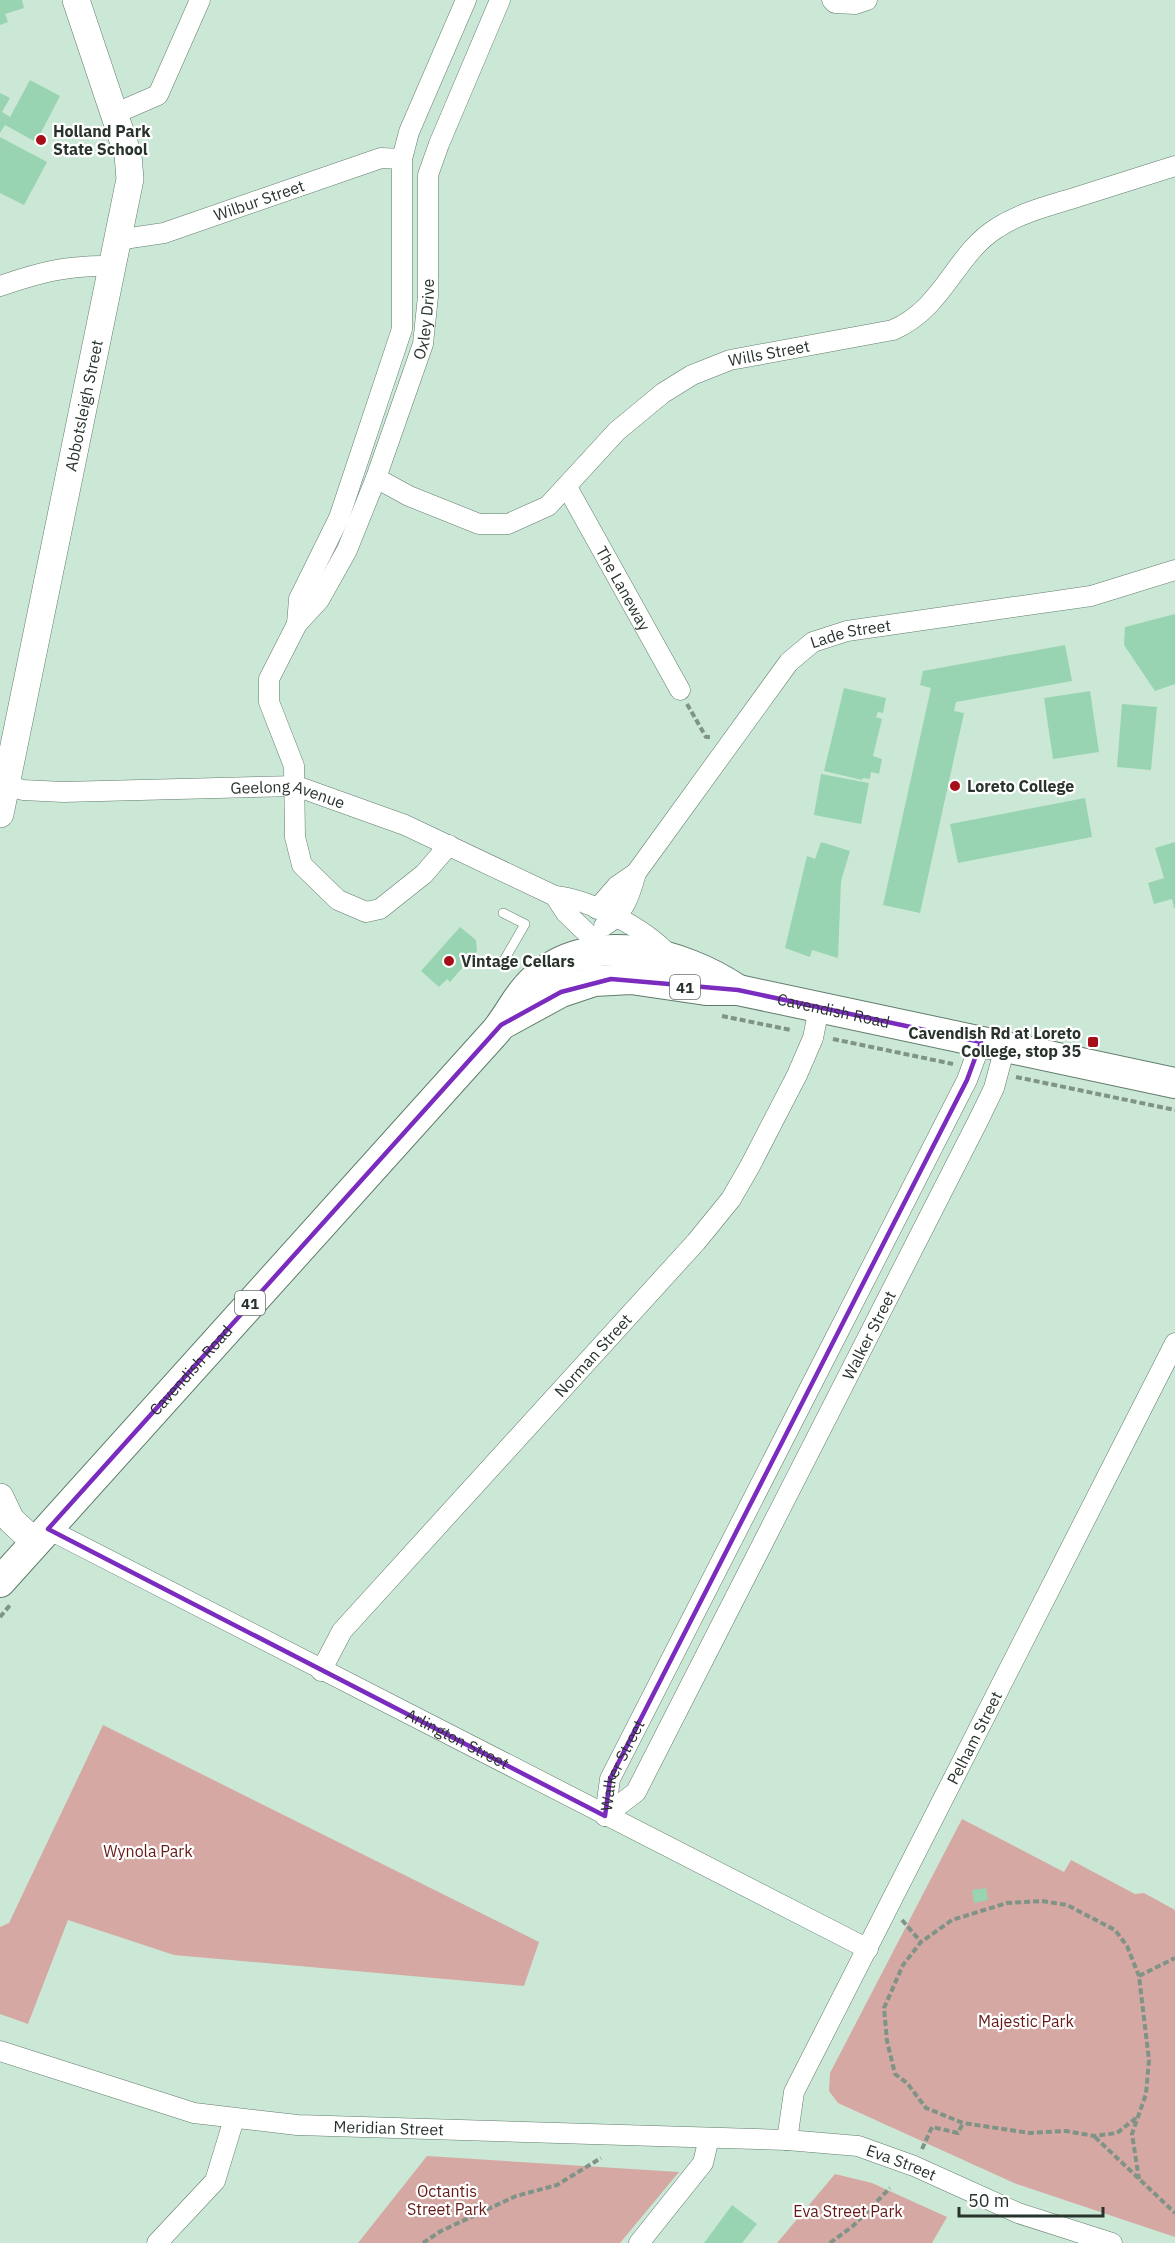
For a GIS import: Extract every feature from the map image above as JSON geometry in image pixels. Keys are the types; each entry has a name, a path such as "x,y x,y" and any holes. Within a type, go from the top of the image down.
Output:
{"main road":[{"name":"Cavendish Road","path":"0,1582 501,1025 523,991 536,978 576,956 592,940 647,953 715,974 738,990"},
{"name":"Cavendish Road","path":"501,1025 576,986 594,981 631,980 706,990 738,990 1175,1083"}],"street":[{"name":"Abbotsleigh Street","path":"0,814 3,784 130,178 128,155 76,0"},
{"path":"114,114 158,95 200,0"},
{"name":"Oxley Drive","path":"297,624 299,599 339,518 402,329 402,159 409,132 466,0"},
{"name":"Oxley Drive","path":"448,845 424,874 380,909 366,912 338,900 302,864 295,837 294,766 270,702 269,679 297,624 319,600 347,550 376,478 423,344 428,296 429,175 439,144 500,0"},
{"path":"833,2 855,4 867,0"},
{"name":"Wilbur Street","path":"0,286 41,272 73,266 114,253 164,233 381,158 402,159"},
{"name":"Wills Street","path":"376,478 409,496 479,524 508,524 548,506 617,431 663,393 692,375 730,360 893,330 913,321 942,291 972,250 996,228 1031,211 1175,166"},
{"name":"The Laneway","path":"567,487 680,690"},
{"name":"Lade Street","path":"597,909 617,886 636,873 789,662 813,642 847,631 1091,596 1175,570"},
{"name":"Geelong Avenue","path":"3,784 23,790 63,792 296,786 405,825 555,896 577,898 648,936 675,961"},
{"name":"Lade Street","path":"615,918 630,896 636,873"},
{"name":"Geelong Avenue","path":"555,896 592,940 623,967 631,980"},
{"path":"592,940 599,928 615,918"},
{"name":"Norman Street","path":"321,1671 342,1631 696,1242 731,1199 797,1075 813,1038 819,1008"},
{"name":"Walker Street","path":"605,1816 610,1779 968,1080 993,1044"},
{"name":"Walker Street","path":"605,1816 636,1792 980,1119 994,1088 993,1044"},
{"name":"Pelham Street","path":"787,2140 794,2092 1175,1342"},
{"path":"0,1497 11,1520 42,1536"},
{"name":"Arlington Street","path":"42,1536 321,1671 868,1949"},
{"path":"698,1606 724,1619"},
{"name":"Meridian Street","path":"0,2051 194,2113 234,2119 297,2125 787,2140"},
{"path":"156,2243 215,2181 234,2119"},
{"path":"639,2243 703,2163 709,2138"},
{"name":"Eva Street","path":"787,2140 858,2146 914,2166 1018,2213 1112,2243"}],"lane":[{"path":"503,913 525,924 503,962"}],"path":[{"path":"695,720 706,737"},
{"path":"711,1013 790,1030"},
{"path":"833,1039 959,1065"},
{"path":"1015,1077 1175,1110"},
{"path":"1136,2118 1117,2133 1094,2136 1066,2131 1030,2133 963,2123 926,2108 907,2083 895,2074 887,2041 884,2008 903,1965 921,1942 952,1920 1007,1903 1042,1901 1068,1905 1115,1930 1127,1946 1139,1976 1149,2060 1146,2094 1132,2134 1139,2179"},
{"path":"890,1906 921,1942"},
{"path":"1139,1976 1175,1958"},
{"path":"914,2166 932,2127 958,2133 963,2123"},
{"path":"1094,2136 1175,2213"},
{"path":"423,2243 441,2231 516,2196 557,2185 601,2158"},
{"path":"830,2243 852,2226 890,2188"}],"highlighted area":[{"path":"611,979 738,990 981,1042 967,1080 610,1779 605,1816 48,1529 501,1025 561,992"}],"green space":[{"name":"Wynola Park","path":"103,1725 539,1942 524,1986 174,1955 68,1920 28,2024 0,2014 0,1927 9,1923"},
{"name":"Majestic Park","path":"962,1819 1064,1872 1071,1860 1135,1894 1144,1893 1175,1910 1175,2237 1014,2183 838,2103 829,2091 830,2073"},
{"name":"Octantis Street Park","path":"427,2156 679,2172 620,2243 358,2243"},
{"name":"Eva Street Park","path":"835,2174 872,2183 947,2217 932,2243 777,2243"}],"building":[{"path":"0,0 22,0 24,8 5,14 8,22 0,25"},
{"path":"30,80 60,96 36,142 5,125 0,133 0,93 10,98 2,112 10,117"},
{"path":"0,137 47,162 24,205 0,193"},
{"path":"1175,614 1175,684 1155,691 1124,645 1125,627"},
{"path":"1065,645 1072,681 956,702 954,711 964,713 920,913 883,905 931,688 920,685 923,671"},
{"path":"844,688 886,698 883,713 878,712 876,717 882,719 873,756 882,759 879,774 871,772 870,779 863,778 862,780 824,771"},
{"path":"1090,691 1099,752 1053,759 1044,698"},
{"path":"1122,704 1157,707 1151,770 1117,767"},
{"path":"821,774 869,783 861,824 814,815"},
{"path":"1085,798 1092,837 958,863 950,824"},
{"path":"821,842 850,851 841,881 838,958 812,950 810,957 785,948 807,856 815,859"},
{"path":"1175,842 1174,908 1172,899 1154,904 1148,883 1164,878 1155,848"},
{"name":"Vintage Cellars","path":"460,927 476,940 477,951 450,982 447,979 439,987 421,971"},
{"path":"986,1888 988,1900 974,1903 972,1890"},
{"path":"732,2205 757,2224 742,2243 704,2243"}],"place":[{"name":"Holland Park State School","path":"41,140"},
{"name":"Loreto College","path":"955,786"},
{"name":"Vintage Cellars","path":"449,961"},
{"name":"Cavendish Rd at Loreto College, stop 35","path":"1093,1042"}]}
